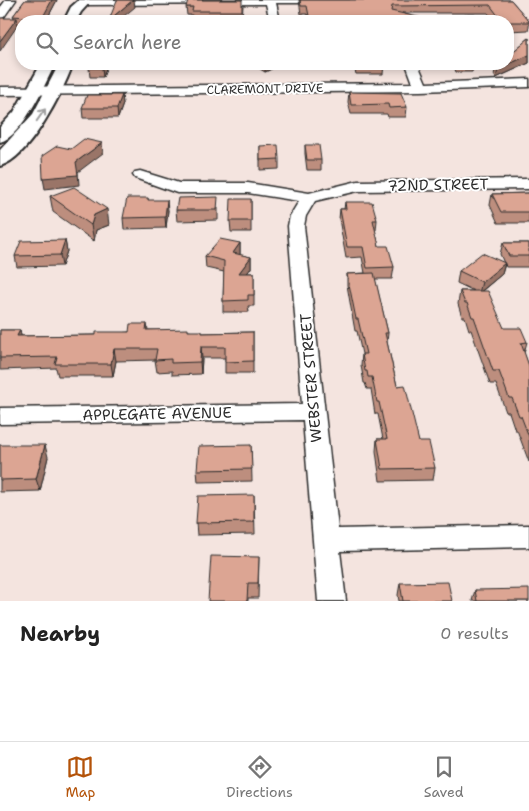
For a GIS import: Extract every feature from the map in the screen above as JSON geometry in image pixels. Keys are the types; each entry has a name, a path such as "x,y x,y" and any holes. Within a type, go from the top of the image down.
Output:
{"main road":[{"path":"73,15 86,1 88,10 86,15"},
{"path":"0,137 21,114 45,70"},
{"path":"0,160 30,131 41,117 55,92 64,70"}],"street":[{"path":"0,15 11,0"},
{"path":"270,0 274,15"},
{"path":"86,1 344,0"},
{"path":"414,70 421,87"},
{"name":"CLAREMONT DRIVE","path":"0,92 421,87 529,83"},
{"path":"140,175 178,188 248,188 309,198 347,188"},
{"name":"72ND STREET","path":"347,188 529,184"},
{"name":"WEBSTER STREET","path":"309,198 298,216 296,226 332,601"},
{"name":"APPLEGATE AVENUE","path":"0,416 314,412"},
{"path":"326,540 529,536"}],"building":[{"path":"25,0 52,0 44,15 13,16"},
{"path":"117,0 133,0 115,15 111,15"},
{"path":"188,0 242,0 242,11 192,11 193,7 186,7"},
{"path":"300,0 511,0 529,22 514,22 514,15 498,15 490,5 392,6 391,11 409,15 309,15 307,6 301,6"},
{"path":"0,18 15,18 15,21 0,41"},
{"path":"529,38 529,55 514,62 514,51"},
{"path":"349,92 401,93 407,107 389,108 388,104 351,105"},
{"path":"87,95 122,95 117,108 82,108"},
{"path":"84,139 102,143 76,162 78,175 43,178 42,156 57,146 71,149"},
{"path":"278,145 279,159 260,160 260,146"},
{"path":"305,145 319,145 321,160 307,160"},
{"path":"74,187 107,209 94,215 91,225 50,196"},
{"path":"529,193 529,212 501,212 492,194"},
{"path":"218,197 217,210 176,210 178,198"},
{"path":"127,198 167,200 165,217 123,218"},
{"path":"231,199 251,199 251,221 230,221"},
{"path":"345,202 372,202 377,220 373,220 379,246 388,246 394,267 367,268 363,247 347,247 340,209 346,209"},
{"path":"220,239 240,243 233,253 251,257 239,273 254,273 254,295 248,295 248,300 223,301 224,261 205,256"},
{"path":"65,240 60,255 15,256 21,241"},
{"path":"503,243 529,243 529,256 509,256"},
{"path":"482,253 505,263 482,282 459,271"},
{"path":"374,273 388,333 385,333 397,386 405,385 419,442 429,442 435,468 382,469 377,439 387,439 372,377 368,377 367,371 365,371 362,354 366,354 358,319 356,319 347,274"},
{"path":"460,291 488,291 504,328 521,328 527,342 521,343 529,366 529,437 512,398 509,398 499,371 493,371 474,317 472,317"},
{"path":"130,324 147,324 146,330 188,329 188,331 202,331 202,333 253,332 253,361 225,362 225,347 201,347 200,362 171,363 171,359 155,360 157,349 114,349 111,364 55,364 57,357 0,358 0,330 20,330 17,336 96,335 96,332 129,332"},
{"path":"0,445 45,445 36,479 0,480"},
{"path":"251,445 252,469 197,470 199,446"},
{"path":"254,495 254,522 196,523 198,496"},
{"path":"211,556 259,557 258,583 248,583 247,601 208,601"},
{"path":"448,582 452,601 403,601 400,583"},
{"path":"529,589 529,601 477,601 475,590"}]}
